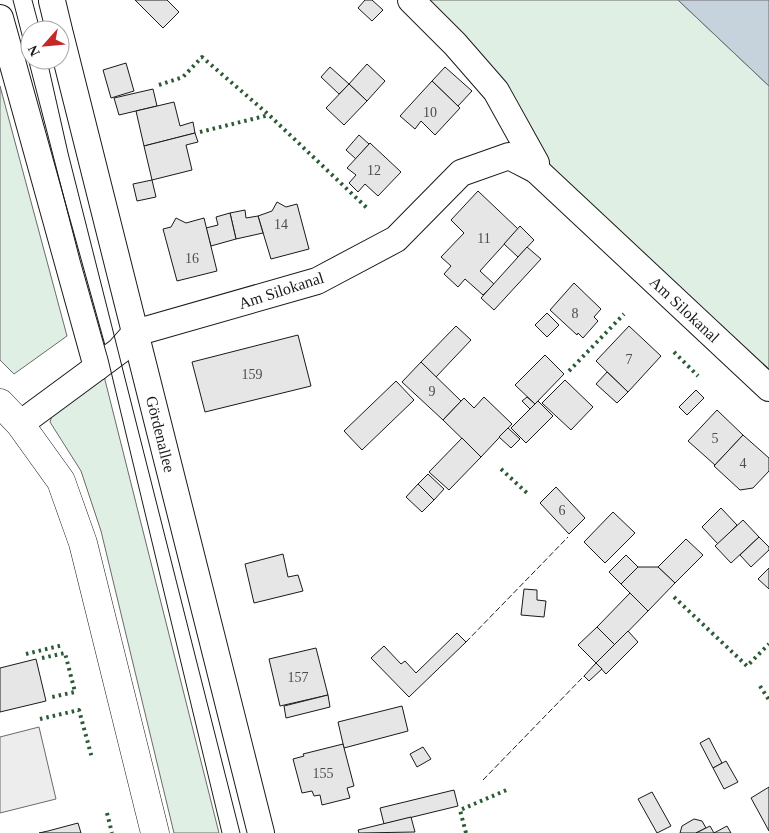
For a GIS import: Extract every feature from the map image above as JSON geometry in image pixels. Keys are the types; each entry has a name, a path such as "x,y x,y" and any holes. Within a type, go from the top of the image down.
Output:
{"street":[{"name":"Am Silokanal","path":"411,0 455,44 496,91 536,163 536,170"},
{"path":"52,1 57,20"},
{"path":"0,18 97,367"},
{"name":"Gördenallee","path":"69,70 261,833"},
{"name":"Am Silokanal","path":"135,333 317,281 396,239 460,173 509,156 536,170 769,388"},
{"path":"20,424 119,351 135,333"},
{"path":"0,403 20,424 61,481 83,543 155,833"}],"green space":[{"path":"425,0 678,0 769,86 769,369 552,169 504,81"},
{"path":"0,86 67,336 14,374 0,360"},
{"path":"104,376 219,833 174,833 101,531 81,471 50,422 54,410"}],"shaded area":[{"path":"678,0 769,0 769,86"},
{"path":"39,727 56,799 0,813 0,737"}],"building":[{"path":"135,0 167,0 179,12 163,28"},
{"path":"365,0 372,0 383,10 372,21 358,8"},
{"path":"126,63 134,91 111,98 103,70"},
{"path":"367,64 385,81 367,101 349,84"},
{"path":"330,67 349,84 339,94 321,77"},
{"path":"445,67 472,91 458,106 432,81"},
{"path":"432,81 460,108 435,135 421,121 415,129 400,116"},
{"path":"349,84 367,101 344,125 326,108"},
{"path":"153,89 157,106 119,115 114,98"},
{"path":"174,102 180,126 193,122 195,133 144,146 136,111"},
{"path":"195,133 198,142 186,145 192,170 152,180 144,146"},
{"path":"359,135 369,144 356,159 346,150"},
{"path":"370,143 401,172 378,196 365,184 358,192 349,183 356,175 347,168"},
{"path":"152,180 156,197 137,201 133,184"},
{"path":"478,191 518,229 480,271 494,284 483,295 465,279 458,287 444,274 451,266 441,257 464,233 451,220"},
{"path":"277,202 286,207 297,204 309,249 271,259 258,216 272,211"},
{"path":"245,210 246,218 258,216 263,233 236,239 230,213"},
{"path":"230,213 236,239 211,246 206,228 218,225 216,217"},
{"path":"176,218 186,223 204,218 217,271 177,281 163,229 171,227"},
{"path":"520,226 534,240 518,257 504,244"},
{"path":"527,247 541,259 494,310 481,298"},
{"path":"574,283 601,309 594,317 598,321 583,338 578,333 577,335 550,310"},
{"path":"547,313 559,325 547,337 535,325"},
{"path":"456,326 471,340 436,377 421,362"},
{"path":"629,326 661,356 628,392 596,361"},
{"path":"298,335 311,386 205,412 192,362"},
{"path":"545,355 564,374 535,404 515,385"},
{"path":"421,362 461,401 443,420 402,382"},
{"path":"607,372 628,392 617,403 596,384"},
{"path":"565,380 593,407 571,430 542,403"},
{"path":"396,381 414,400 362,450 344,431"},
{"path":"696,390 704,398 687,415 679,407"},
{"path":"484,397 512,424 481,457 443,420 464,398 474,408"},
{"path":"527,397 535,404 530,409 522,401"},
{"path":"538,401 553,416 526,443 511,428"},
{"path":"717,410 743,435 715,465 688,441"},
{"path":"508,428 520,439 511,448 499,437"},
{"path":"743,435 769,458 769,471 753,488 740,490 714,466"},
{"path":"462,438 481,457 449,490 429,472"},
{"path":"428,474 444,489 434,500 418,484"},
{"path":"418,484 434,500 422,512 406,497"},
{"path":"556,487 585,518 569,534 540,503"},
{"path":"721,508 737,525 718,544 702,527"},
{"path":"613,512 635,533 605,563 584,542"},
{"path":"743,520 759,537 731,563 715,546"},
{"path":"759,537 769,547 769,550 751,567 740,555"},
{"path":"686,539 703,555 675,583 658,567"},
{"path":"283,554 288,577 298,575 303,591 254,603 245,564"},
{"path":"626,555 638,567 621,584 609,572"},
{"path":"638,567 658,567 675,583 648,611 621,584"},
{"path":"769,568 769,589 758,579"},
{"path":"524,589 537,590 537,600 546,601 544,617 521,615"},
{"path":"630,593 648,611 615,645 597,627"},
{"path":"597,627 615,645 596,663 578,645"},
{"path":"628,631 638,642 606,674 596,663"},
{"path":"457,633 466,642 409,697 371,658 384,646 401,664 405,661 416,673"},
{"path":"316,648 328,695 280,706 269,659"},
{"path":"36,659 46,701 0,712 0,668"},
{"path":"596,663 602,669 589,681 584,676"},
{"path":"328,695 330,707 286,718 284,706"},
{"path":"402,706 408,731 344,748 338,722"},
{"path":"709,738 722,763 713,768 700,743"},
{"path":"343,744 354,786 347,788 350,798 322,805 320,795 314,796 312,791 302,793 293,759 304,756 303,754"},
{"path":"423,747 431,759 417,767 410,754"},
{"path":"726,761 738,782 724,789 713,768"},
{"path":"769,787 769,831 751,798"},
{"path":"454,790 458,806 384,824 380,808"},
{"path":"652,792 671,826 657,833 638,799"},
{"path":"411,817 415,832 359,833 358,830"},
{"path":"694,819 702,821 706,828 696,833 680,833 682,826"},
{"path":"78,823 81,833 39,833 48,831"},
{"path":"710,826 714,833 696,833"},
{"path":"727,826 731,833 714,833"}],"tram line":[{"path":"13,0 80,260 108,359 222,833"},
{"path":"32,0 37,20"},
{"path":"49,70 68,153 240,833"}],"hedge":[{"path":"159,85 183,77 202,57 269,115 368,209"},
{"path":"200,132 269,115"},
{"path":"569,371 624,314"},
{"path":"674,352 698,376"},
{"path":"501,469 528,494"},
{"path":"674,597 747,666 769,644"},
{"path":"26,654 63,645"},
{"path":"42,658 65,653 75,692 52,697"},
{"path":"760,686 769,700"},
{"path":"40,719 79,710 92,758"},
{"path":"466,833 460,810 509,789"},
{"path":"107,813 112,833"}],"fence":[{"path":"466,642 568,537"},
{"path":"483,780 584,676"}]}
